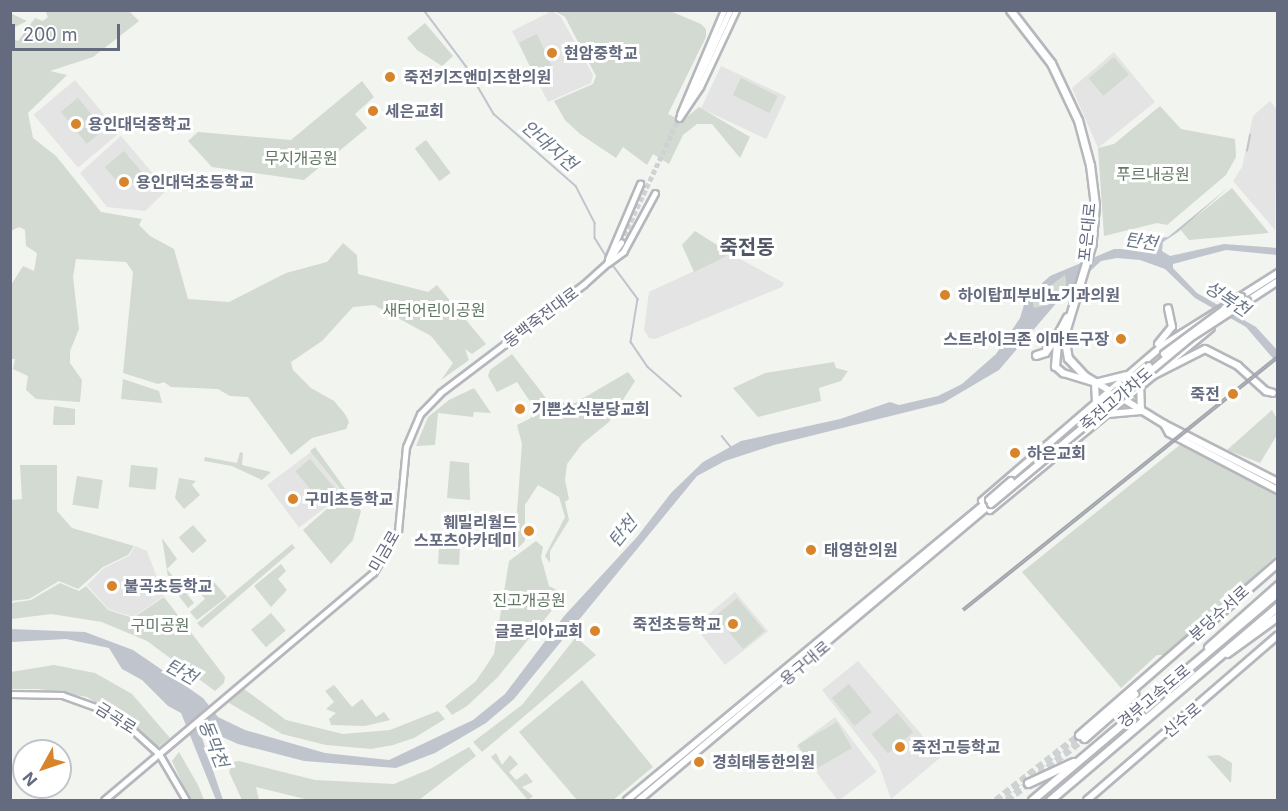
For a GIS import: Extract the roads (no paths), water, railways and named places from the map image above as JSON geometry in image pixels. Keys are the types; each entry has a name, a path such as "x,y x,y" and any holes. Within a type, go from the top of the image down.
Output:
{"highway":[{"path":"1004,10 1032,38"},
{"path":"1010,10 1032,38"},
{"name":"포은대로","path":"1032,38 1046,56 1081,143 1091,206 1091,236 1064,336 1066,353 1084,375"},
{"name":"포은대로","path":"1055,366 1058,334 1068,318"},
{"path":"1036,355 1045,352 1058,334"},
{"name":"분당수서로","path":"1278,562 1082,736 1278,568"},
{"path":"1202,656 1214,639 1278,585"},
{"name":"경부고속도로","path":"1032,801 1278,592"},
{"name":"경부고속도로","path":"1050,801 1278,606"},
{"path":"1214,660 1241,646 1278,616"},
{"path":"1028,783 1083,757"}],"main road":[{"path":"711,48 724,10"},
{"path":"730,10 679,118 694,98 736,11"},
{"path":"607,264 612,244 640,184"},
{"path":"607,264 620,256 655,194"},
{"path":"607,264 621,242"},
{"name":"동백죽전대로","path":"473,368 607,264"},
{"path":"1244,299 1278,273"},
{"path":"1244,299 1278,281"},
{"name":"용구대로","path":"639,801 800,668 1174,337 1244,299"},
{"name":"용구대로","path":"941,543 1102,417 1244,299"},
{"name":"죽전고가차도","path":"990,502 1190,338 1244,299"},
{"path":"1096,404 1095,383 1122,377 1138,367 1143,357 1170,331 1168,308"},
{"path":"1128,376 1131,384 1144,381 1204,349 1238,366 1273,393"},
{"name":"포은대로","path":"1055,366 1063,373 1095,383"},
{"name":"미금로","path":"159,754 377,569 398,531 406,447 416,420 433,399 473,368"},
{"name":"포은대로","path":"1084,375 1164,424 1278,482"},
{"path":"1102,417 1118,411 1141,411 1138,392 1144,381"},
{"name":"포은대로","path":"1164,424 1169,433 1278,490"},
{"name":"용구대로","path":"627,801 990,502"},
{"name":"신수로","path":"1087,801 1277,636"},
{"name":"금곡로","path":"10,694 46,692 93,703 126,722 159,754 186,801"},
{"path":"104,801 159,754"}],"waterway":[{"name":"안대지천","path":"424,10 466,66 494,114 576,186 595,223 595,238 607,257"},
{"path":"1247,151 1250,135"},
{"name":"안대지천","path":"612,264 638,299 631,342 648,367 681,396"},
{"name":"안대지천","path":"722,436 731,447"}],"tunnel":[{"path":"621,242 679,118"},
{"path":"996,800 1079,735"},
{"path":"1007,800 1084,738"}],"railway":[{"path":"963,610 1278,357"}],"place":[{"name":"현암중학교","path":"552,53"},
{"name":"죽전키즈앤미즈한의원","path":"390,77"},
{"name":"세은교회","path":"373,111"},
{"name":"용인대덕중학교","path":"76,124"},
{"name":"용인대덕초등학교","path":"124,182"},
{"name":"하이탑피부비뇨기과의원","path":"945,295"},
{"name":"스트라이크존 이마트구장","path":"1121,339"},
{"name":"죽전","path":"1233,394"},
{"name":"기쁜소식분당교회","path":"520,409"},
{"name":"하은교회","path":"1015,453"},
{"name":"구미초등학교","path":"293,499"},
{"name":"훼밀리월드 스포츠아카데미","path":"529,531"},
{"name":"태영한의원","path":"811,550"},
{"name":"불곡초등학교","path":"112,586"},
{"name":"죽전초등학교","path":"733,624"},
{"name":"글로리아교회","path":"595,631"},
{"name":"죽전고등학교","path":"900,747"},
{"name":"경희태동한의원","path":"699,762"}],"district":[{"name":"죽전동","path":"747,247"}],"park label":[{"name":"무지개공원","path":"301,158"},
{"name":"푸르내공원","path":"1153,174"},
{"name":"새터어린이공원","path":"434,310"},
{"name":"진고개공원","path":"529,600"},
{"name":"구미공원","path":"160,625"}],"water label":[{"name":"탄천","path":"1141,242"},
{"name":"성복천","path":"1227,299"},
{"name":"탄천","path":"623,532"},
{"name":"탄천","path":"181,672"},
{"name":"동막천","path":"213,744"}]}
